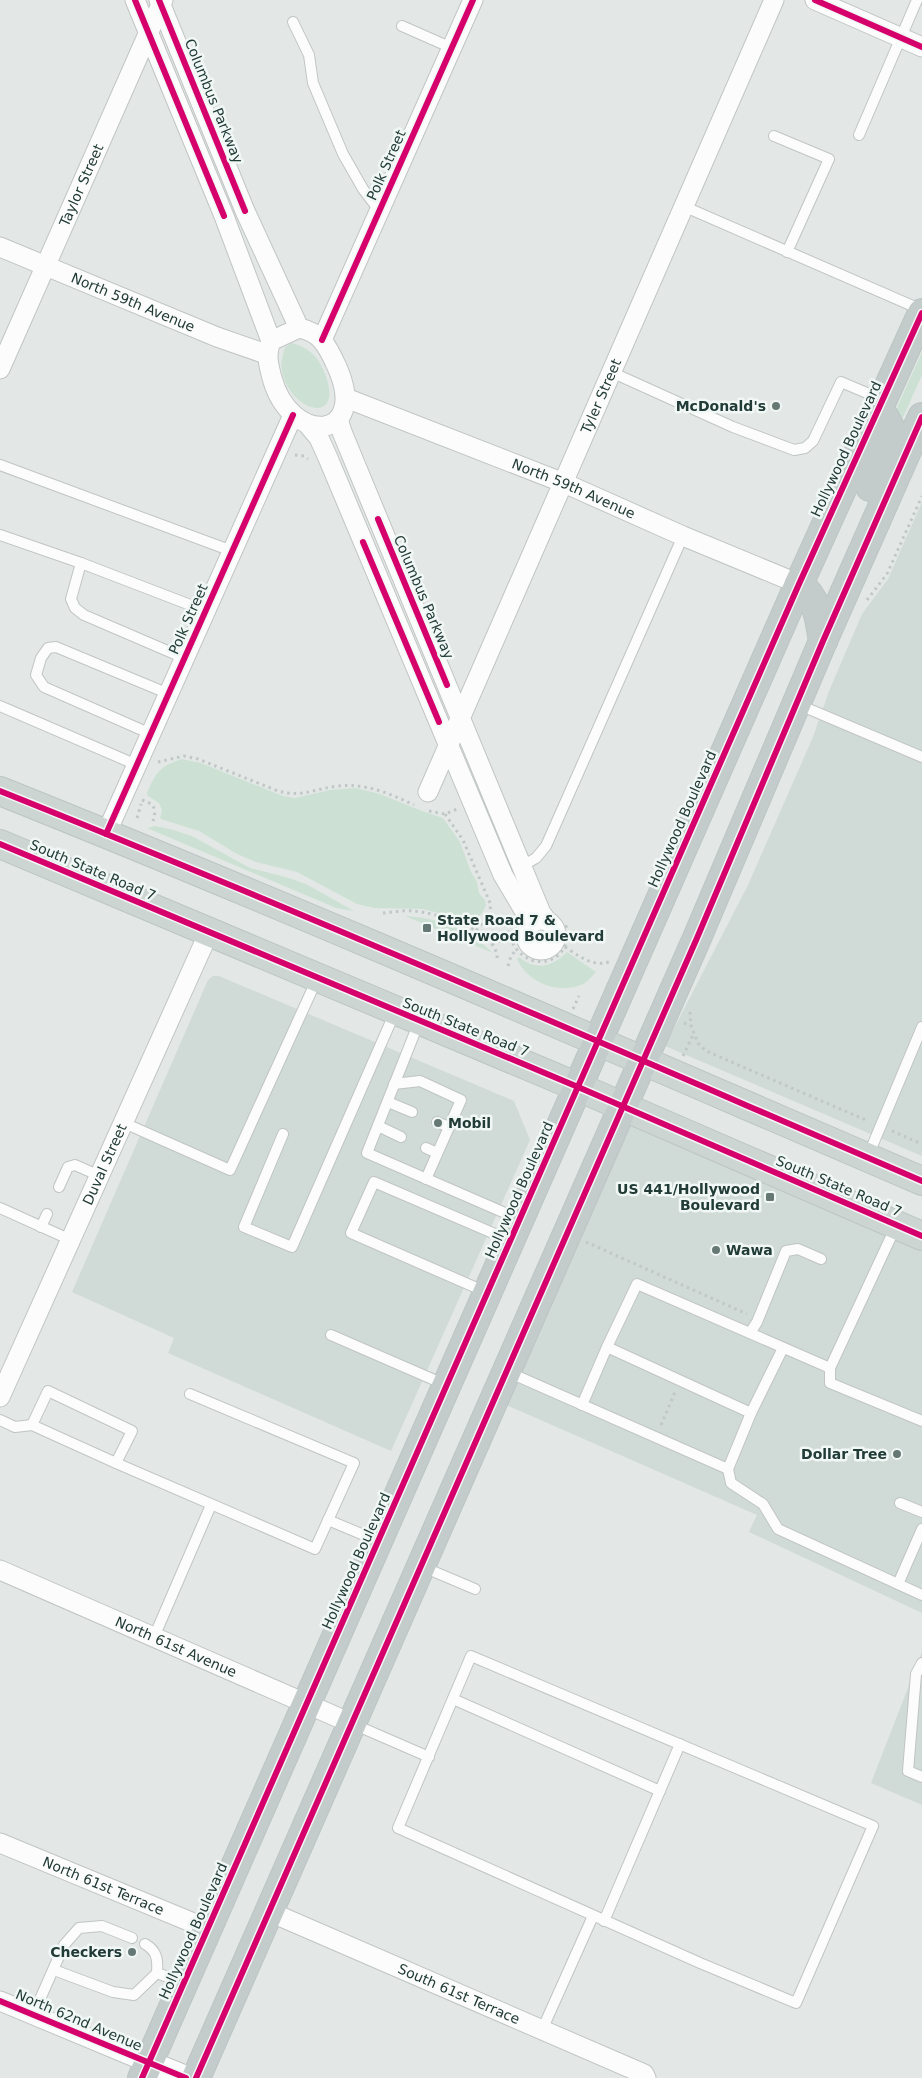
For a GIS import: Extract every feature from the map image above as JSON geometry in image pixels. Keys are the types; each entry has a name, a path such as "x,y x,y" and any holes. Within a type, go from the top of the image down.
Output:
{"highway":[{"name":"Hollywood Boulevard","path":"145,2071 798,584 922,312"},
{"path":"855,567 850,536 884,456 891,429 880,405"},
{"path":"196,2078 745,830 855,567 920,426"},
{"path":"798,584 808,592 817,607 823,641"}],"main road":[{"path":"0,791 599,1040 922,1180"},
{"name":"South State Road 7","path":"0,844 407,1017 578,1087 922,1236"}],"street":[{"path":"134,0 224,216 269,347 273,382 279,397 287,410 309,426 322,444 503,875 525,912 519,933"},
{"name":"Polk Street","path":"322,340 473,0"},
{"name":"Tyler Street","path":"425,803 448,746 774,0"},
{"path":"815,0 922,47"},
{"name":"Taylor Street","path":"0,369 161,1"},
{"name":"Columbus Parkway","path":"161,1 245,212 299,328"},
{"name":"North 59th Avenue","path":"0,247 217,337 269,347"},
{"path":"269,347 299,328 311,330 322,340 331,354 344,382 346,398 344,410 338,419 329,426 309,426"},
{"name":"North 59th Avenue","path":"346,398 564,483 683,536 798,584"},
{"name":"Polk Street","path":"106,834 293,415"},
{"name":"Columbus Parkway","path":"338,419 522,866 542,913 555,929 556,935 552,946 541,950 530,946 526,935 519,933"},
{"path":"519,933 535,921 547,921"},
{"name":"Duval Street","path":"0,1396 6,1369 100,1176 209,932"},
{"name":"North 61st Avenue","path":"0,1570 308,1703 352,1724"},
{"name":"North 61st Terrace","path":"0,1843 208,1929"},
{"name":"South 61st Terrace","path":"270,1912 644,2074 646,2078"},
{"name":"North 62nd Avenue","path":"0,2000 145,2071"},
{"path":"145,2071 186,2078"}],"lane":[{"path":"859,135 917,0"},
{"path":"293,22 309,55 314,83 343,154 363,189 380,210"},
{"path":"402,26 452,48"},
{"path":"774,136 829,159 787,252"},
{"path":"684,206 922,312"},
{"path":"611,372 733,427 794,450 805,448 813,441 842,382 880,405"},
{"path":"0,465 232,551"},
{"path":"0,535 81,563 206,611"},
{"path":"522,866 536,858 546,846 683,536"},
{"path":"81,563 72,599 75,608 84,615 184,658"},
{"path":"151,734 44,687 36,675 41,658 48,648 56,647 168,694"},
{"path":"797,704 922,757"},
{"path":"0,706 137,765"},
{"path":"124,1122 230,1170 317,979"},
{"path":"407,1017 394,1084 368,1153 426,1179 515,1230"},
{"path":"283,1134 244,1227 292,1247 407,1017"},
{"path":"867,1157 922,1026"},
{"path":"394,1084 420,1081 461,1100 426,1179"},
{"path":"388,1102 412,1112"},
{"path":"437,1122 449,1127"},
{"path":"378,1126 401,1137"},
{"path":"426,1148 437,1153"},
{"path":"59,1187 68,1167 75,1165 100,1176"},
{"path":"487,1293 351,1233 374,1182 515,1230"},
{"path":"0,1208 70,1240"},
{"path":"41,1227 47,1214"},
{"path":"897,1225 830,1368 830,1383 922,1421"},
{"path":"750,1333 758,1319 786,1251 798,1249 821,1259"},
{"path":"582,1405 637,1284 830,1368"},
{"path":"331,1335 447,1385"},
{"path":"608,1348 751,1413"},
{"path":"783,1348 751,1413 728,1469 731,1483 763,1504 778,1529 922,1595"},
{"path":"507,1372 728,1469"},
{"path":"32,1425 48,1391 132,1430 116,1463"},
{"path":"0,1420 15,1427 32,1425 210,1505 316,1549 354,1463 190,1394"},
{"path":"900,1503 922,1512"},
{"path":"154,1637 210,1505"},
{"path":"328,1520 379,1541"},
{"path":"898,1584 922,1529"},
{"path":"422,1566 475,1589"},
{"path":"471,1656 680,1744 873,1826 796,2003 700,1964 398,1828 471,1656"},
{"path":"922,1663 916,1674 908,1771 922,1777"},
{"path":"453,1699 660,1790"},
{"path":"352,1724 429,1757"},
{"path":"604,1921 680,1744"},
{"path":"542,2030 593,1916"},
{"path":"34,2015 64,1945 80,1928 102,1926 132,1938"},
{"path":"54,1970 113,1992 134,1995 157,1973 157,1962 149,1946"},
{"path":"157,1973 184,1983"}],"path":[{"path":"866,602 887,574 922,496"},
{"path":"157,762 184,756 198,759 291,795 338,786 357,785 425,803 445,814 463,840 491,905 489,914 476,931"},
{"path":"142,800 151,803 155,807 153,821"},
{"path":"445,814 472,802"},
{"path":"383,913 414,911 441,915 476,931 492,944 497,954 497,960"},
{"path":"492,944 519,933"},
{"path":"565,947 588,961 601,964 612,961"},
{"path":"508,966 511,956 516,950"},
{"path":"691,1006 691,1026 698,1043 706,1051 922,1144"},
{"path":"664,1015 691,1026"},
{"path":"568,1234 758,1319"},
{"path":"656,1437 680,1380"}],"shaded area":[{"path":"922,502 922,1156 665,1046 748,885 813,737 829,691 862,614 888,579"},
{"path":"213,976 219,976 514,1101 530,1140 391,1451 168,1353 174,1338 72,1292 208,980"},
{"path":"634,1112 922,1242 922,1613 749,1532 757,1515 504,1404"},
{"path":"922,1652 922,1805 871,1783"}],"green space":[{"path":"292,343 311,352 323,369 329,388 328,400 323,407 314,408 304,404 295,396 287,384 282,370 282,361 285,347"},
{"path":"922,352 922,375 900,424 895,412"},
{"path":"182,759 201,763 283,796 295,798 330,790 356,788 380,794 443,818 460,842 471,872 477,882 479,893 485,900 486,905 483,912 473,922 423,909 374,908 357,904 297,872 256,862 237,854 199,831 161,819 162,810 159,803 148,796 147,793 156,775 164,767"},
{"path":"475,779 478,781 518,879 515,880 472,781"},
{"path":"155,826 192,836 250,868 308,885 354,911 336,908 147,828"},
{"path":"405,916 430,919 452,926 473,937 493,953"},
{"path":"567,952 596,972 585,983 575,987 555,987 537,981 529,975 517,959 519,957 538,966 550,964"}],"cycle path":[{"path":"135,0 224,216"},
{"path":"159,0 245,211"},
{"path":"322,340 473,0"},
{"path":"815,0 922,47"},
{"path":"142,2078 799,584 922,313"},
{"path":"106,834 293,415"},
{"path":"196,2078 697,938 823,641 922,417"},
{"path":"378,519 447,685"},
{"path":"363,542 439,722"},
{"path":"0,791 347,934 922,1181"},
{"path":"0,844 578,1087 922,1236"},
{"path":"0,2001 186,2078"}],"place":[{"name":"McDonald's","path":"776,406"},
{"name":"State Road 7 & Hollywood Boulevard","path":"427,928"},
{"name":"Mobil","path":"438,1123"},
{"name":"US 441/Hollywood Boulevard","path":"770,1197"},
{"name":"Wawa","path":"716,1250"},
{"name":"Dollar Tree","path":"897,1454"},
{"name":"Checkers","path":"132,1952"}]}
